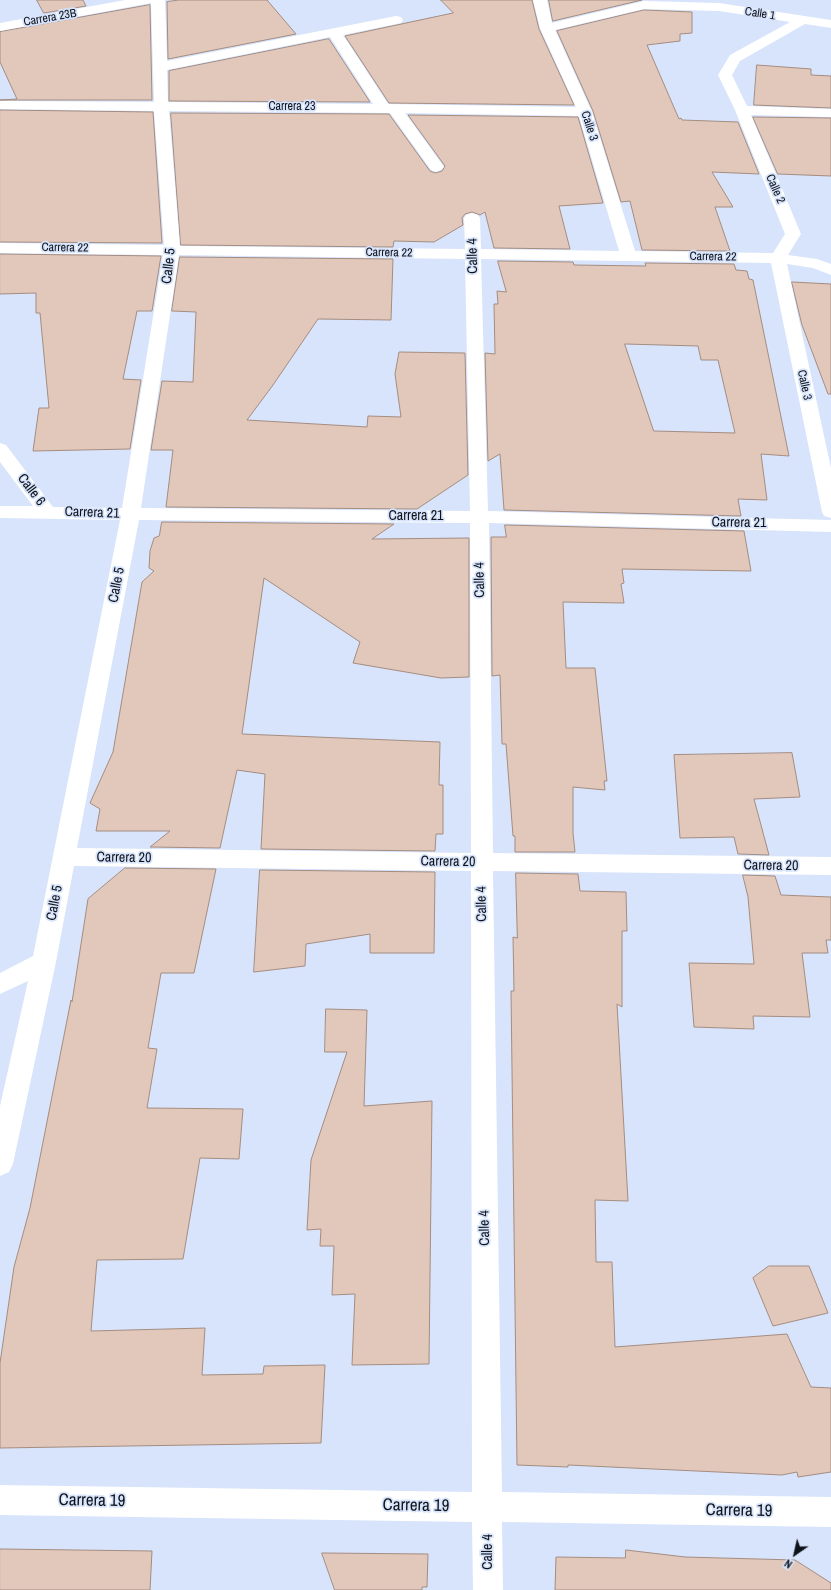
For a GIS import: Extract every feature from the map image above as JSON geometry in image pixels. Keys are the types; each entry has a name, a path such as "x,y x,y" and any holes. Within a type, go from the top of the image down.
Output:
{"street":[{"name":"Carrera 23B","path":"0,26 147,0"},
{"name":"Calle 5","path":"0,1164 44,962 130,514 172,250 161,107 158,0"},
{"name":"Calle 3","path":"540,0 548,28 585,112 628,256"},
{"name":"Calle 1","path":"548,28 644,6 719,7 831,24"},
{"path":"160,67 396,20"},
{"name":"Calle 2","path":"778,258 793,234 742,110 725,76 734,58 803,20"},
{"path":"334,32 389,108 436,167"},
{"name":"Carrera 23","path":"0,105 389,108 585,112"},
{"path":"742,110 831,113"},
{"name":"Calle 4","path":"472,218 479,517 488,1590"},
{"name":"Carrera 22","path":"0,248 778,258"},
{"path":"778,258 818,264 831,270"},
{"name":"Calle 3","path":"778,258 831,512"},
{"name":"Calle 6","path":"0,449 47,512"},
{"name":"Carrera 21","path":"0,512 479,517 831,526"},
{"name":"Carrera 20","path":"64,858 831,866"},
{"path":"0,984 44,962"},
{"name":"Carrera 19","path":"0,1500 831,1512"}],"building":[{"path":"37,0 83,0 86,6 44,13"},
{"path":"179,0 267,0 296,34 168,59 167,2"},
{"path":"441,0 532,0 539,29 574,105 389,103 345,36 453,13"},
{"path":"549,0 642,0 553,21"},
{"path":"150,5 152,100 0,100 17,99 0,62 0,32"},
{"path":"644,10 692,12 692,33 680,34 680,41 647,45 679,119 738,122 759,174 712,172 733,207 715,207 730,251 642,250 630,201 621,202 593,111 557,31"},
{"path":"329,39 370,102 169,101 169,71"},
{"path":"757,65 811,69 811,75 831,76 831,108 754,105"},
{"path":"0,110 153,112 162,243 0,242"},
{"path":"171,113 389,114 430,171 435,173 442,171 445,166 408,115 578,117 603,203 559,206 570,249 494,248 485,212 480,215 472,212 465,214 462,218 463,225 434,242 394,241 393,247 181,245"},
{"path":"753,117 831,118 831,176 778,174"},
{"path":"0,254 161,256 152,311 137,311 123,379 141,380 130,449 33,451 39,408 49,408 40,313 36,313 36,293 0,294"},
{"path":"180,257 393,259 391,320 318,319 247,420 367,427 368,416 401,417 395,374 399,352 465,353 468,475 417,509 166,507 173,450 151,450 162,381 193,382 196,312 172,311"},
{"path":"498,261 573,262 574,265 646,266 645,263 734,264 736,270 747,271 749,279 753,280 789,456 761,454 767,500 738,499 741,516 504,510 500,454 488,461 485,353 495,354 494,304 498,304 497,291 506,292","holes":["625,344 698,346 701,360 718,360 735,433 654,431"]},
{"path":"792,282 831,284 831,394 828,394 802,325"},
{"path":"162,522 394,524 372,539 469,538 469,677 441,678 353,663 360,642 264,578 242,734 440,742 439,785 443,785 443,834 436,834 435,851 261,849 265,774 237,770 220,848 150,847 170,831 96,831 100,809 90,803 113,752 142,582 154,571 149,568 150,551 154,538 159,536"},
{"path":"505,525 744,531 751,571 622,569 624,583 621,584 624,603 563,602 566,668 595,668 607,781 604,781 605,790 573,787 573,833 575,852 515,852 515,836 513,836 506,744 502,744 500,675 492,676 491,537 506,537"},
{"path":"792,753 800,797 754,799 769,855 738,854 734,837 680,838 674,755"},
{"path":"125,868 216,869 194,973 161,973 148,1048 157,1049 147,1108 243,1109 239,1159 200,1158 183,1259 97,1260 91,1331 205,1328 202,1375 263,1374 264,1366 325,1365 321,1443 0,1448 0,1363 14,1267 30,1208 71,1000 72,1002 88,899"},
{"path":"260,870 435,872 434,953 370,953 370,934 306,944 305,966 254,972"},
{"path":"516,873 578,874 580,891 626,892 627,931 622,931 622,1007 617,1004 628,1201 595,1200 596,1262 612,1262 615,1347 787,1334 811,1387 831,1388 831,1472 798,1477 797,1472 782,1475 568,1465 568,1467 517,1465 511,991 514,991 513,937 517,938"},
{"path":"743,875 775,876 781,895 831,897 831,940 826,940 828,953 802,953 810,1017 753,1016 754,1029 694,1027 689,963 754,964 748,897"},
{"path":"326,1009 367,1010 364,1106 432,1101 429,1364 352,1365 355,1294 332,1295 334,1246 320,1246 321,1229 307,1230 311,1160 347,1052 325,1052"},
{"path":"769,1266 809,1266 828,1313 773,1326 753,1278"},
{"path":"0,1549 152,1551 150,1590 0,1590"},
{"path":"626,1550 685,1557 795,1560 831,1583 831,1590 555,1590 556,1557 625,1558"},
{"path":"322,1553 428,1554 427,1587 422,1587 422,1590 335,1590"}]}
